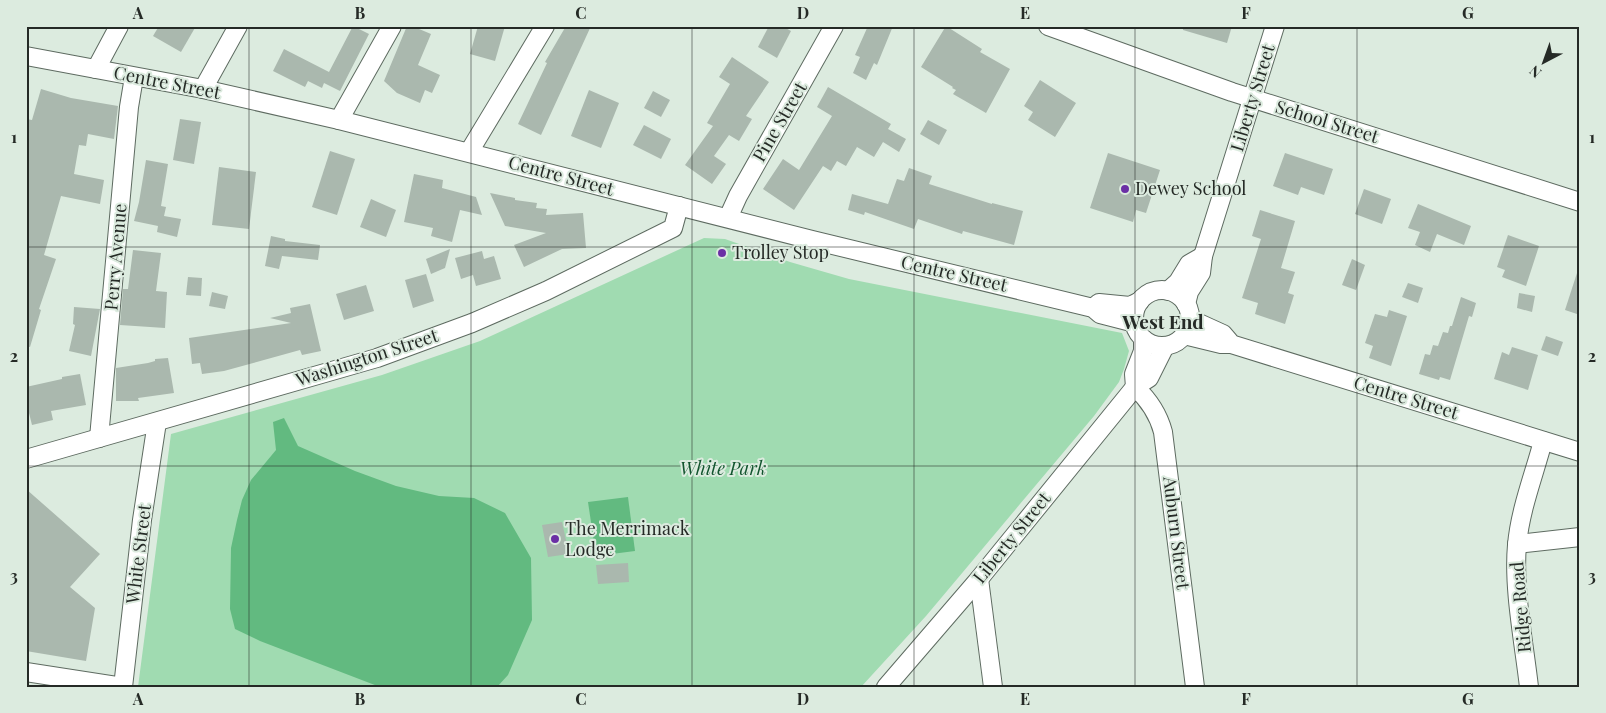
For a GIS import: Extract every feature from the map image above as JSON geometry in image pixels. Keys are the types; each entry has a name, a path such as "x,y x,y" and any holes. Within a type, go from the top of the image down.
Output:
{"street":[{"path":"96,68 118,26"},
{"path":"203,89 238,26"},
{"path":"339,120 392,26"},
{"path":"469,152 545,26"},
{"name":"Pine Street","path":"728,218 738,196 834,26"},
{"name":"School Street","path":"1048,26 1095,34 1254,99 1580,202"},
{"name":"Liberty Street","path":"1187,320 1189,292 1201,273 1203,256 1254,99 1275,26"},
{"name":"Centre Street","path":"26,56 203,89 339,120 812,240 1093,308 1100,314 1134,323"},
{"name":"Perry Avenue","path":"99,438 129,107 134,77"},
{"name":"Washington Street","path":"26,459 377,358 472,323 546,291 673,228 679,206"},
{"path":"1168,291 1178,282 1189,264 1203,256"},
{"path":"1168,291 1175,294 1187,320 1179,340 1165,346 1157,346 1143,339 1138,332 1134,323 1136,308 1152,292 1168,291"},
{"name":"Centre Street","path":"1093,308 1099,303 1130,306 1140,302"},
{"name":"Centre Street","path":"1187,320 1221,344 1231,344 1580,452"},
{"path":"1135,387 1134,374 1143,351 1143,339"},
{"name":"Liberty Street","path":"886,687 979,579 1135,387 1149,378 1165,346"},
{"name":"Auburn Street","path":"1135,387 1146,397 1156,411 1163,432 1195,687"},
{"name":"White Street","path":"123,687 142,520 156,422"},
{"name":"Ridge Road","path":"1529,687 1516,575 1517,544 1527,496 1543,441"},
{"path":"1517,544 1580,537"},
{"path":"979,579 993,687"},
{"path":"26,672 123,687"}],"green space":[{"name":"White Park","path":"704,238 725,239 790,262 849,279 1122,333 1129,351 1119,382 1094,416 926,616 861,687 138,687 171,434 382,375 480,341"}],"shaded area":[{"path":"284,418 298,446 355,471 396,486 439,496 474,498 505,513 531,558 532,620 508,675 497,687 380,687 260,641 235,629 230,609 231,548 237,520 242,500 251,480 276,450 273,422"},
{"path":"628,497 635,551 596,556 588,502"}],"building":[{"path":"159,26 196,26 181,52 153,36"},
{"path":"353,26 369,34 340,91 324,83 322,88 308,81 305,87 273,71 284,49 329,72"},
{"path":"407,26 412,26 431,34 418,65 440,75 432,93 425,90 420,103 397,93 384,81"},
{"path":"478,26 505,26 495,61 470,54"},
{"path":"566,26 591,26 541,135 518,124 547,63 545,62"},
{"path":"769,26 782,26 791,31 777,58 758,47"},
{"path":"868,26 893,26 877,65 874,63 866,80 853,73 860,57 855,55"},
{"path":"946,26 982,49 980,52 1010,69 986,113 953,94 956,90 953,87 921,67"},
{"path":"1183,26 1232,26 1227,43 1183,30"},
{"path":"732,57 769,82 746,116 752,119 739,141 729,135 714,156 726,164 712,184 685,165 713,126 707,123 730,84 719,77"},
{"path":"1040,80 1076,103 1055,137 1028,120 1033,112 1024,106"},
{"path":"828,87 891,124 888,129 906,139 899,152 883,142 874,157 857,147 846,166 837,161 831,171 823,166 794,210 763,189 783,159 799,170 832,116 817,107"},
{"path":"41,89 71,98 118,106 114,139 88,134 86,146 79,145 74,174 104,180 100,204 61,196 44,255 56,259 39,309 41,310 30,347 26,346 26,119 32,120"},
{"path":"589,90 619,103 601,148 571,136"},
{"path":"653,91 670,100 661,117 644,108"},
{"path":"180,119 201,122 194,164 173,160"},
{"path":"928,120 947,130 939,145 920,134"},
{"path":"644,125 671,139 661,159 633,145"},
{"path":"330,151 355,159 337,215 312,207"},
{"name":"Dewey School","path":"1108,153 1160,170 1146,213 1136,210 1133,222 1090,208"},
{"path":"1285,153 1333,169 1324,195 1301,187 1298,195 1273,186"},
{"path":"146,160 168,164 161,206 166,207 164,216 181,219 177,237 157,232 158,226 134,221"},
{"path":"219,167 256,172 249,229 212,225"},
{"path":"909,168 932,176 929,184 992,204 1023,211 1014,245 963,231 962,234 918,219 914,229 865,212 864,215 848,210 852,194 888,204 897,179 904,181"},
{"path":"414,174 443,180 442,188 476,197 482,215 460,210 452,242 431,236 433,228 404,222"},
{"path":"1364,189 1391,199 1382,224 1355,214"},
{"path":"490,193 515,198 515,200 537,203 536,208 547,209 546,215 583,213 586,248 562,249 524,267 514,245 546,233 505,226"},
{"path":"371,199 396,210 386,237 360,227"},
{"path":"1418,204 1471,226 1464,245 1437,234 1430,252 1415,245 1420,232 1408,228"},
{"path":"1260,210 1295,221 1281,268 1295,272 1288,293 1294,295 1285,324 1255,314 1258,303 1242,298 1261,239 1252,236"},
{"path":"1508,235 1539,246 1526,286 1502,277 1505,270 1497,267"},
{"path":"271,236 285,239 285,241 320,245 318,260 282,256 279,269 265,266"},
{"path":"450,249 445,268 431,274 426,259"},
{"path":"133,250 161,253 156,291 167,292 165,328 120,325 123,289 128,289"},
{"path":"482,251 484,259 494,256 501,279 476,286 473,275 461,279 455,258"},
{"path":"1352,259 1365,265 1356,290 1342,285"},
{"path":"1577,273 1580,273 1580,315 1565,310"},
{"path":"426,274 434,301 413,308 405,280"},
{"path":"188,277 202,278 201,296 186,295"},
{"path":"1408,283 1423,288 1418,303 1402,297"},
{"path":"366,285 374,311 344,320 336,294"},
{"path":"212,292 228,296 225,309 209,306"},
{"path":"1519,293 1535,296 1532,312 1517,308"},
{"path":"1461,297 1476,303 1472,317 1469,316 1450,380 1440,377 1439,380 1419,374 1425,354 1430,355 1433,345 1438,346 1443,332 1448,333 1450,326 1452,326"},
{"path":"310,304 321,351 302,355 300,350 224,371 202,374 200,363 192,364 189,338 291,323 270,318 291,313 290,308"},
{"path":"74,307 100,309 91,356 69,351 75,325 73,324"},
{"path":"1389,310 1407,316 1391,366 1369,358 1373,346 1365,343 1375,314 1387,317"},
{"path":"1546,336 1563,342 1558,356 1541,350"},
{"path":"1512,347 1538,355 1528,390 1494,379 1502,352 1509,355"},
{"path":"168,358 174,393 138,398 139,401 116,401 116,368"},
{"path":"80,374 86,405 51,411 53,420 32,425 26,401 26,387"},
{"path":"26,489 100,554 70,587 95,608 86,661 26,651"},
{"name":"The Merrimack Lodge","path":"562,522 569,554 548,557 542,525"},
{"path":"628,563 629,582 598,584 596,565"}],"place":[{"name":"Dewey School","path":"1125,189"},
{"name":"Trolley Stop","path":"722,253"},
{"name":"The Merrimack Lodge","path":"555,539"}],"district":[{"name":"West End","path":"1163,322"}]}
